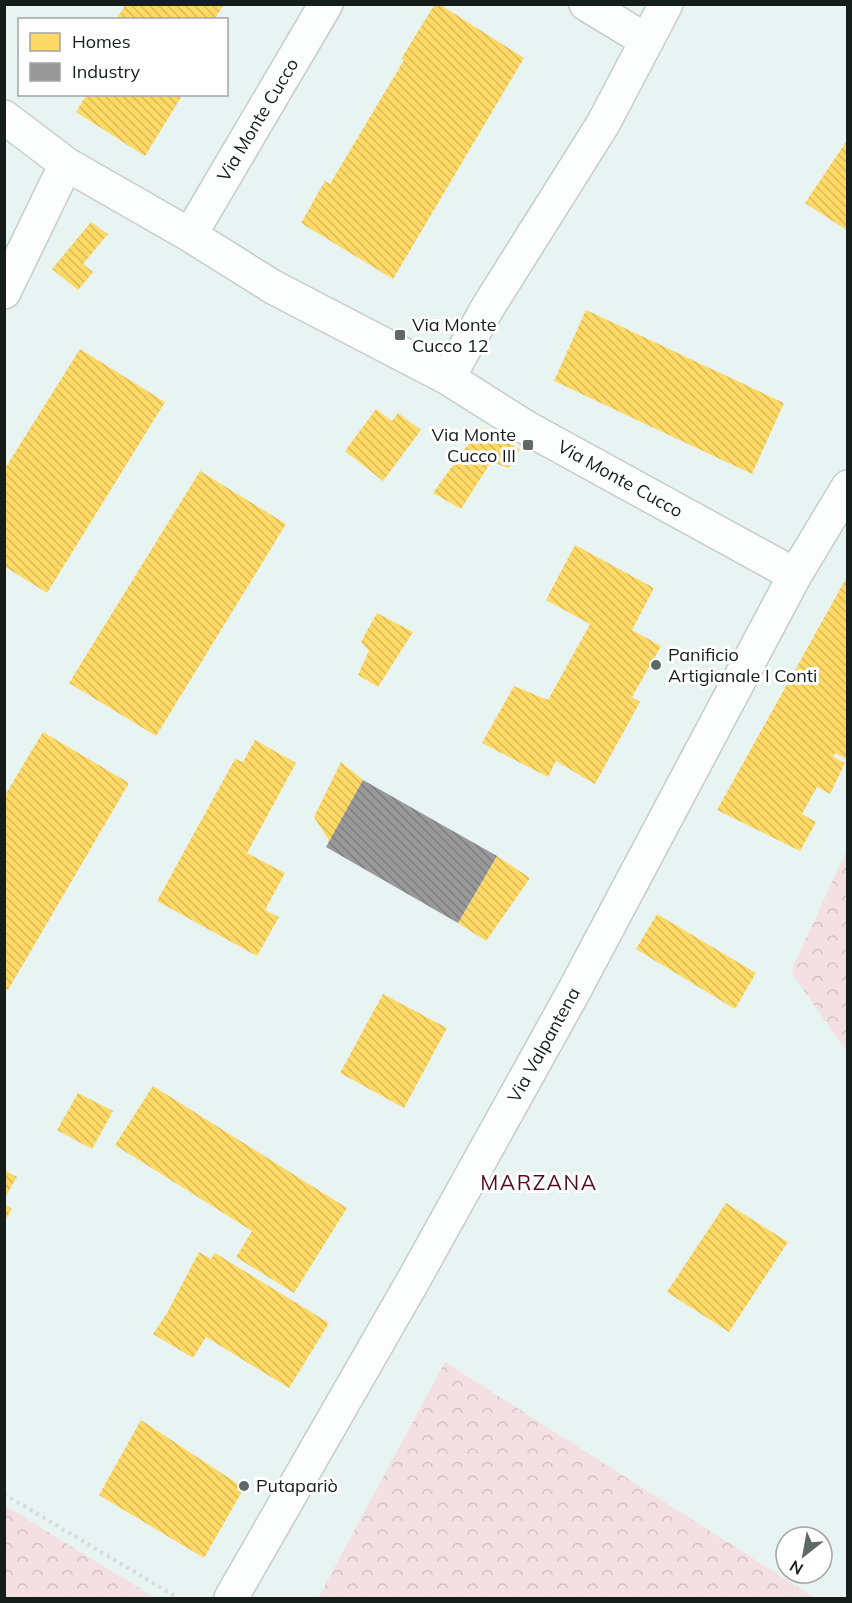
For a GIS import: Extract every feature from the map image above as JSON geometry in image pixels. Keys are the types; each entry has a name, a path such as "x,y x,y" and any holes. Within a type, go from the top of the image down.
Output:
{"street":[{"name":"Via Monte Cucco","path":"190,236 326,4"},
{"path":"586,4 648,41"},
{"path":"448,378 488,307 603,124 666,4"},
{"name":"Via Monte Cucco","path":"4,117 66,164 273,287 448,378 527,428 795,575"},
{"path":"4,292 66,164"},
{"name":"Via Valpantena","path":"231,1599 413,1281 574,991 795,575 848,487"}],"path":[{"path":"4,1494 178,1599"}],"green space":[{"path":"847,849 848,1052 791,972"},
{"path":"445,1362 774,1572 774,1585 795,1585 815,1598 318,1598"},
{"path":"4,1505 154,1597 154,1598 5,1598"}],"building: Homes":[{"path":"126,4 224,4 215,18 117,18"},
{"path":"435,4 439,4 524,58 393,279 301,223 325,181 330,184"},
{"path":"86,96 182,96 145,156 76,112"},
{"path":"848,139 848,231 805,203"},
{"path":"91,222 108,234 83,264 93,272 78,290 52,269"},
{"path":"586,310 784,403 752,474 554,381"},
{"path":"80,349 165,402 47,593 4,566 4,470"},
{"path":"376,409 392,421 398,413 421,430 383,481 345,451"},
{"path":"480,428 520,449 509,468 491,462 461,509 433,493"},
{"path":"200,471 286,524 156,736 69,683"},
{"path":"575,545 654,588 632,630 661,646 632,697 640,702 595,784 556,761 548,777 482,743 514,686 548,700 590,624 546,600"},
{"path":"848,575 848,760 835,753 833,757 845,763 830,794 817,787 802,814 816,822 800,851 717,810"},
{"path":"377,613 413,632 378,687 358,675 369,651 361,642"},
{"path":"43,732 129,783 8,990 4,988 4,797"},
{"path":"255,740 296,763 247,853 285,873 265,910 279,917 257,956 157,901 235,759 243,762"},
{"path":"341,762 363,780 330,842 314,817"},
{"path":"497,856 530,878 486,941 458,923"},
{"path":"657,914 756,973 735,1009 636,949"},
{"path":"383,994 447,1028 404,1108 340,1073"},
{"path":"153,1086 347,1208 294,1293 236,1257 252,1231 115,1145"},
{"path":"78,1093 113,1111 92,1149 57,1130"},
{"path":"4,1170 17,1177 4,1199"},
{"path":"726,1203 788,1242 729,1332 667,1292"},
{"path":"4,1204 12,1209 4,1222"},
{"path":"199,1252 211,1259 215,1253 329,1323 289,1388 206,1337 193,1358 153,1334 167,1313"},
{"path":"141,1420 244,1488 204,1558 99,1495"}],"building: Industry":[{"path":"363,780 497,856 458,923 326,847"}],"place":[{"name":"Via Monte Cucco 12","path":"400,335"},
{"name":"Via Monte Cucco III","path":"528,445"},
{"name":"Panificio Artigianale I Conti","path":"656,665"},
{"name":"Putapariò","path":"244,1486"}],"district":[{"name":"MARZANA","path":"539,1183"}]}
